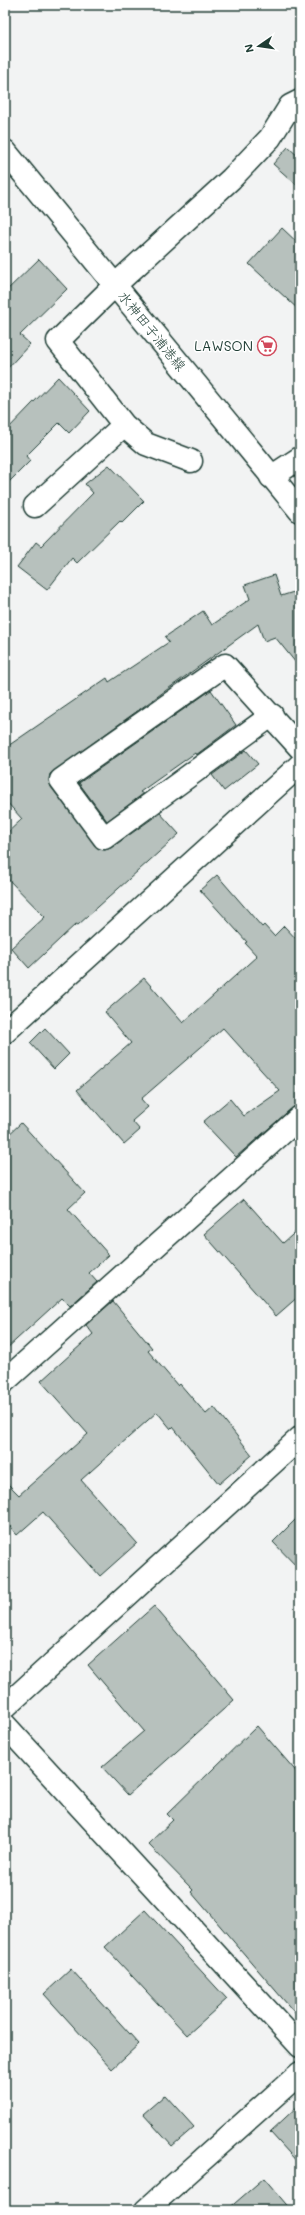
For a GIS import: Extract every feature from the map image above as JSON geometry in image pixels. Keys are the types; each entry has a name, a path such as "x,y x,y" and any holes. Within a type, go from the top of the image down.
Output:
{"street":[{"path":"191,461 146,444 124,425 58,341 115,285 231,179 270,138 290,106 300,101"},
{"name":"水神田子浦港線","path":"5,152 271,477 300,510"},
{"path":"35,506 124,425"},
{"path":"271,477 300,458"},
{"path":"272,715 104,838 61,780 225,665 272,715 300,748"},
{"path":"5,1032 300,765"},
{"path":"5,1381 300,1117"},
{"path":"5,1707 300,1438"},
{"path":"5,1725 300,2046"},
{"path":"146,2210 300,2073"}],"building":[{"path":"288,147 300,158 300,188 273,164"},
{"path":"282,228 300,245 300,311 249,264"},
{"path":"39,259 67,289 20,335 30,344 5,371 5,292"},
{"path":"58,377 90,411 69,433 59,423 26,456 30,461 5,486 5,432"},
{"path":"109,465 144,501 122,523 120,521 77,563 72,558 47,590 17,567 36,542 41,546 93,493 85,484"},
{"path":"274,575 281,596 300,590 300,668 275,637 264,641 258,624 50,774 49,781 51,787 99,849 105,850 111,848 160,813 179,834 78,925 76,924 29,968 11,948 45,917 5,876 5,835 22,819 5,800 5,748 107,678 109,682 169,642 165,637 203,611 212,625 250,599 245,585"},
{"path":"211,690 236,725 196,755 195,753 140,792 143,794 107,821 79,783"},
{"path":"246,750 258,764 224,791 212,775"},
{"path":"217,875 262,927 264,925 274,936 284,926 300,943 300,1105 292,1108 236,1157 203,1122 230,1099 244,1116 280,1091 223,1028 141,1099 148,1107 132,1121 140,1130 124,1144 77,1090 131,1043 105,1012 144,978 183,1023 257,956 245,943 247,942 200,890"},
{"path":"45,1028 69,1054 54,1069 30,1043"},
{"path":"21,1123 85,1193 68,1209 109,1255 89,1273 97,1282 70,1306 62,1298 5,1350 5,1138"},
{"path":"244,1199 283,1243 300,1228 300,1295 276,1316 204,1234"},
{"path":"113,1301 152,1348 148,1351 178,1386 180,1384 206,1414 214,1407 252,1455 219,1484 173,1427 171,1429 157,1412 81,1480 137,1543 100,1576 43,1512 17,1535 5,1521 5,1481 19,1495 88,1434 41,1381 93,1334 86,1325"},
{"path":"300,1515 300,1570 273,1542"},
{"path":"154,1606 234,1700 128,1795 102,1767 144,1731 88,1665"},
{"path":"257,1726 300,1776 300,2019 191,1892 193,1890 148,1844 173,1820 167,1814"},
{"path":"145,1910 227,1999 187,2035 105,1947"},
{"path":"71,1969 139,2044 112,2069 44,1994"},
{"path":"165,2095 194,2127 172,2146 143,2114"},
{"path":"300,2104 300,2165 270,2132"},
{"path":"264,2178 291,2210 227,2210"}],"place":[{"name":"LAWSON","path":"267,346"}]}
